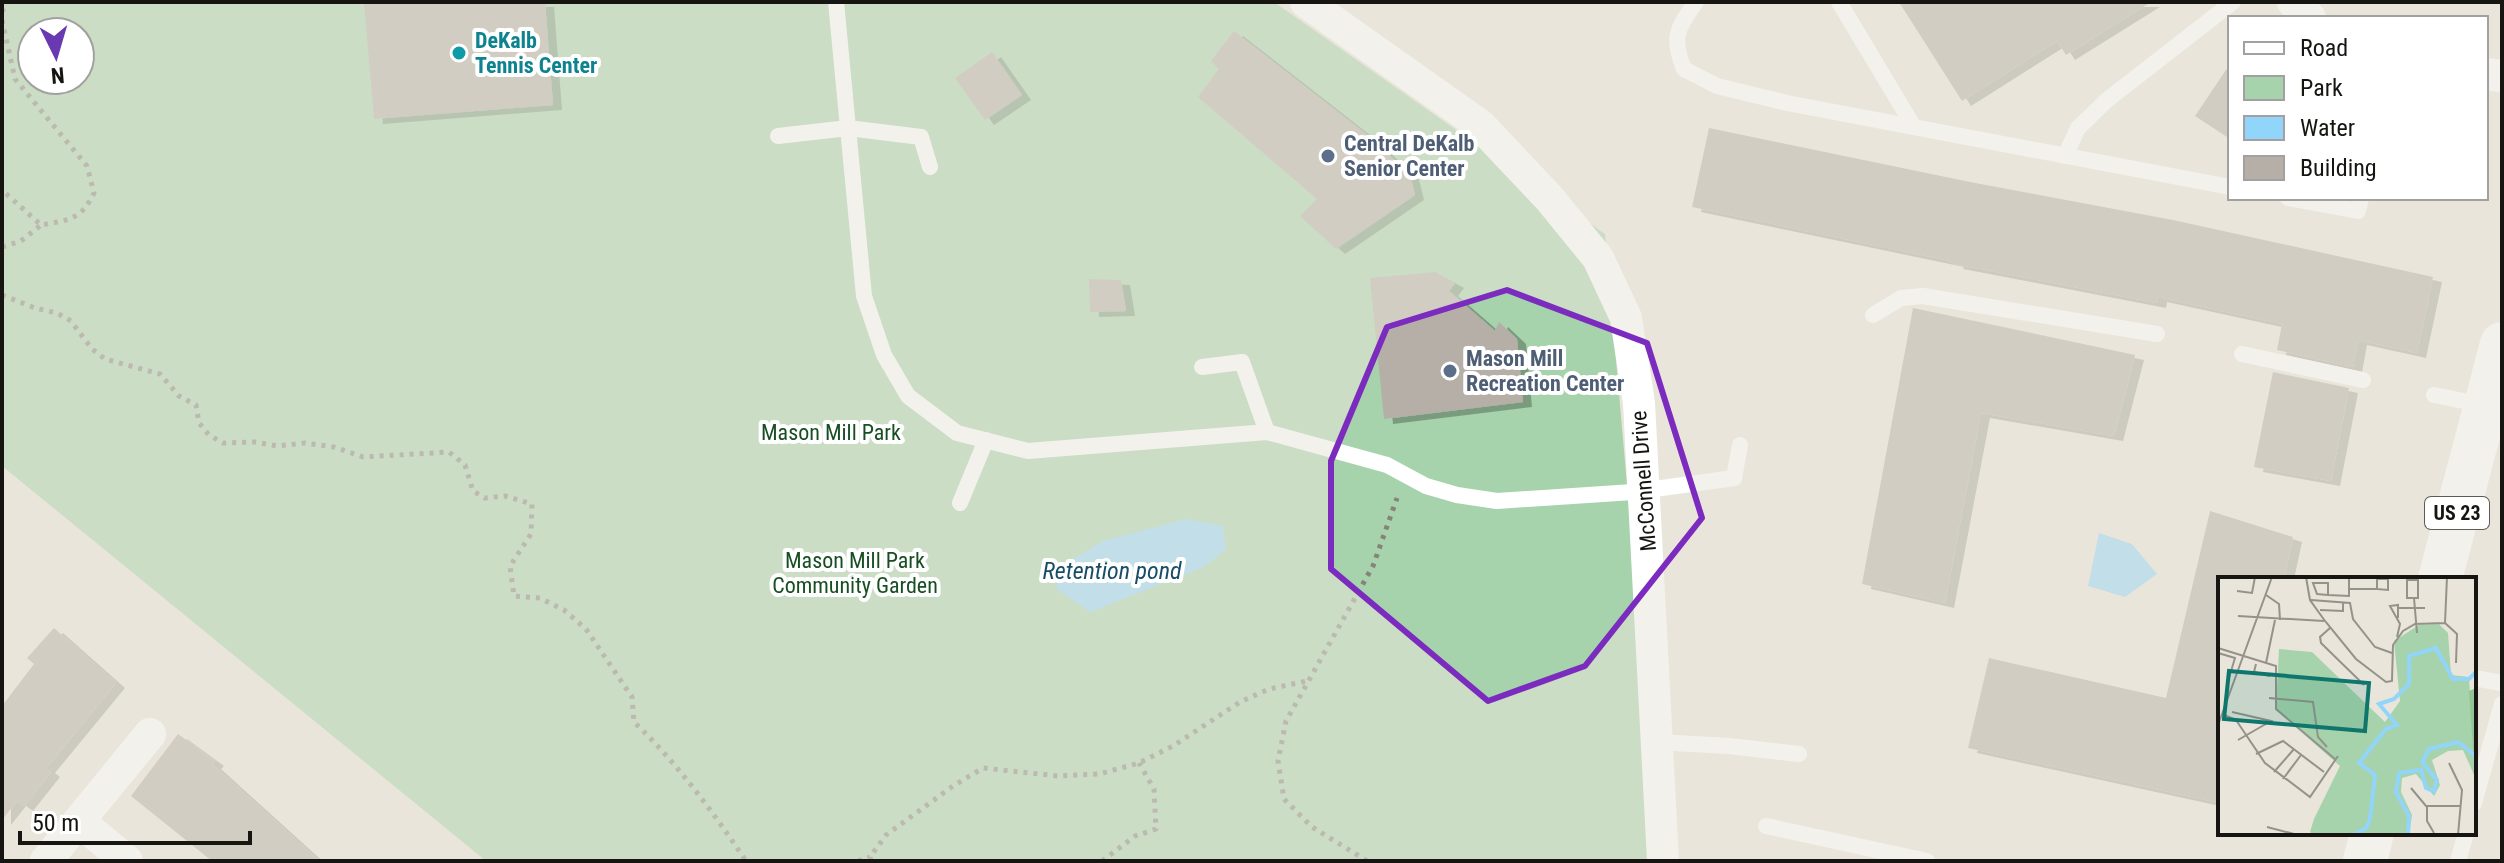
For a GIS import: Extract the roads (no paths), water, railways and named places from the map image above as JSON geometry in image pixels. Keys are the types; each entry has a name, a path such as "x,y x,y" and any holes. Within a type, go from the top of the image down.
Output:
{"main road":[{"name":"US 23","path":"2441,577 2481,448 2486,405 2502,344"},
{"path":"2365,861 2372,835"}],"street":[{"name":"McConnell Drive","path":"1306,2 1480,125 1549,198 1598,258 1626,318 1639,403 1663,861"},
{"path":"2293,2 2308,16"},
{"path":"46,861 150,734"},
{"path":"79,821 127,861"}],"lane":[{"path":"836,2 864,296 884,355 908,396 957,433 1028,451 1267,432 1387,465 1426,486 1497,501 1644,490 1734,478 1740,445"},
{"path":"1696,2 1679,26 1675,46 1684,69 1717,86 1787,103 2228,187"},
{"path":"1839,2 1914,127"},
{"path":"2065,156 2078,128 2107,100 2233,2"},
{"path":"778,136 848,128 921,137 930,167"},
{"path":"2299,200 2358,211 2361,200"},
{"path":"1873,315 1901,298 1923,296 2157,334"},
{"path":"2242,354 2363,380"},
{"path":"1202,367 1242,362 1267,432"},
{"path":"2434,395 2486,405"},
{"path":"960,503 986,440"},
{"path":"2476,678 2502,683"},
{"path":"2476,796 2502,704"},
{"path":"1657,742 1799,754"},
{"path":"1766,826 1927,861"},
{"path":"2458,861 2465,835"}],"water":[{"name":"Retention pond","path":"1186,519 1223,526 1226,550 1202,568 1090,612 1058,590 1053,571 1103,541"},
{"path":"2099,533 2132,544 2157,574 2125,597 2088,586"}],"place":[{"name":"DeKalb Tennis Center","path":"459,53"},
{"name":"Central DeKalb Senior Center","path":"1328,156"},
{"name":"Mason Mill Recreation Center","path":"1450,371"}],"park label":[{"name":"Mason Mill Park","path":"831,432"},
{"name":"Mason Mill Park Community Garden","path":"855,572"}]}
